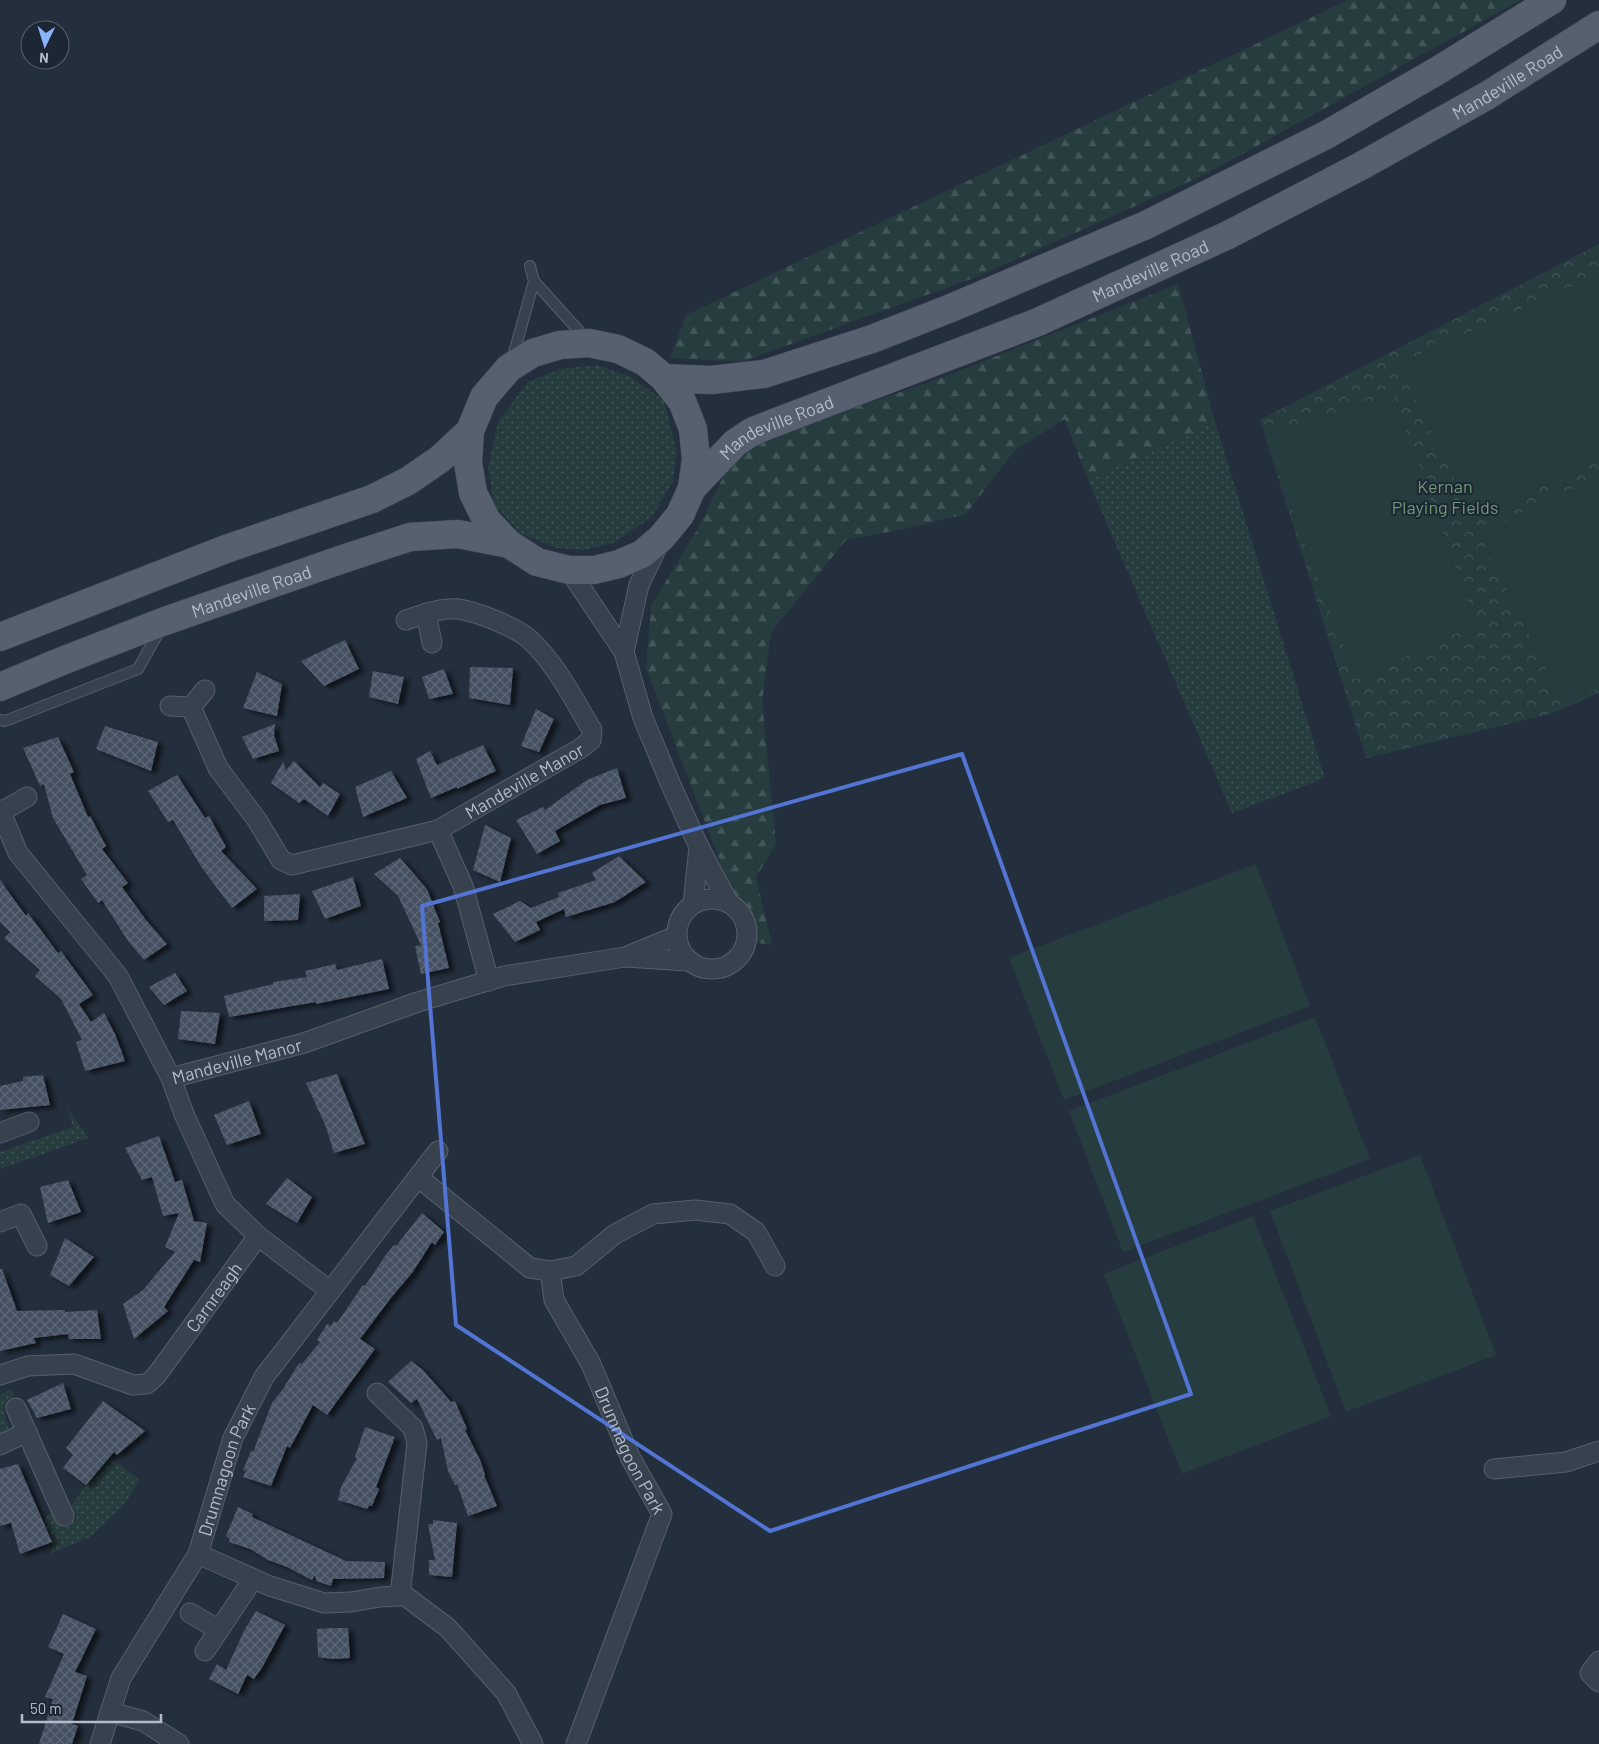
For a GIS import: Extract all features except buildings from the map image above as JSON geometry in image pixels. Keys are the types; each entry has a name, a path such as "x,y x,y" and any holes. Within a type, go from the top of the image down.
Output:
{"main road":[{"path":"664,378 711,380 764,374 872,339 951,308 1146,225 1326,135 1437,71 1552,0"},
{"name":"Mandeville Road","path":"692,488 735,443 753,431 1038,322 1228,235 1362,166 1488,95 1599,25"},
{"path":"589,343 618,349 645,362 664,378 682,402 692,429 696,459 692,488 680,515 662,538 642,554 619,564 594,570 568,570 537,562 509,544 488,521 473,493 468,462 470,431 484,397 509,368 539,351 560,345 589,343"},
{"path":"0,637 226,549 372,499 408,481 440,459 470,431"},
{"name":"Mandeville Road","path":"0,687 165,621 340,560 410,538 458,534 509,544"}],"street":[{"name":"Mandeville Manor","path":"624,652 639,585 662,538"},
{"name":"Mandeville Manor","path":"27,797 0,811 18,853 118,976 171,1078 304,1043 418,1002 504,976 625,957 688,960 698,967 710,970 722,968 733,963 742,954 747,943 748,931 745,919 738,909 728,902 699,847 670,785 643,718 624,652 568,570"},
{"name":"Mandeville Manor","path":"191,707 218,768 257,820 281,860 292,865 438,830 581,748 591,740 592,730 553,667 528,638 497,620 458,609 426,613 406,620"},
{"path":"426,613 432,643"},
{"path":"170,706 191,707 205,690"},
{"path":"438,830 463,886 489,981"},
{"path":"693,904 699,847"},
{"path":"688,960 678,945 676,936 680,918 693,904 705,899 717,898 728,902"},
{"name":"Mandeville Manor","path":"625,957 676,936"},
{"path":"171,1078 184,1114 224,1204 258,1236 330,1291"},
{"path":"0,1133 29,1122"},
{"name":"Drumnagoon Park","path":"100,1744 121,1678 198,1554 233,1438 264,1377 438,1151"},
{"path":"418,1176 530,1268 550,1271 576,1266 615,1234 653,1214 695,1210 730,1214 756,1232 774,1266"},
{"path":"0,1222 21,1214 37,1246"},
{"name":"Carnreagh","path":"2,1369 74,1364 133,1385 147,1384 156,1376 258,1236"},
{"name":"Drumnagoon Park","path":"550,1271 554,1300 591,1364 630,1457 662,1514 576,1744"},
{"path":"377,1393 413,1428 417,1443 400,1592 448,1628 506,1693 533,1744"},
{"path":"16,1408 64,1516"},
{"path":"0,1445 27,1432"},
{"path":"1494,1469 1566,1462 1599,1451"},
{"name":"Drumnagoon Park","path":"198,1554 270,1586 324,1603 400,1596 400,1592"},
{"path":"205,1651 253,1578"},
{"path":"190,1613 218,1630"},
{"path":"1599,1661 1590,1673 1599,1682"},
{"path":"110,1712 144,1721 179,1744"}],"lane":[{"path":"530,266 534,281 589,343"},
{"path":"509,368 534,281"},
{"path":"0,720 5,721 138,669 165,621"}],"highlighted area":[{"path":"962,754 1191,1394 770,1531 456,1325 422,906"}],"green space":[{"path":"1348,0 1521,0 1202,176 979,276 741,362 670,358 686,315"},
{"name":"Kernan Playing Fields","path":"1599,244 1599,693 1550,714 1366,758 1260,420"},
{"path":"1599,275 1599,459 1475,521 1398,364"},
{"path":"1178,284 1215,422 1088,480 1065,419 1015,450 966,514 846,540 771,632 762,701 776,844 756,877 772,945 751,942 646,668 651,606 698,528 738,447 936,380"},
{"path":"597,365 629,376 664,400 677,452 673,481 652,517 613,543 585,550 556,548 520,533 494,504 488,467 498,422 528,382 560,369"},
{"path":"1393,395 1476,624 1356,680 1265,436"},
{"path":"1215,422 1325,778 1232,813 1088,480"},
{"path":"1599,476 1599,688 1564,705 1479,534"},
{"path":"1256,864 1310,1006 1064,1100 1009,958"},
{"path":"1315,1017 1370,1159 1123,1252 1069,1111"},
{"path":"67,1107 88,1138 0,1169 0,1152 73,1127"},
{"path":"1420,1155 1496,1355 1346,1412 1270,1211"},
{"path":"1253,1216 1331,1416 1182,1474 1104,1274"},
{"path":"11,1389 16,1403 3,1408 9,1429 0,1435 0,1395"},
{"path":"111,1457 140,1480 123,1506 90,1537 52,1553 52,1542 43,1523 46,1518 54,1513 69,1521 75,1520 77,1517 70,1508 86,1485"}]}
